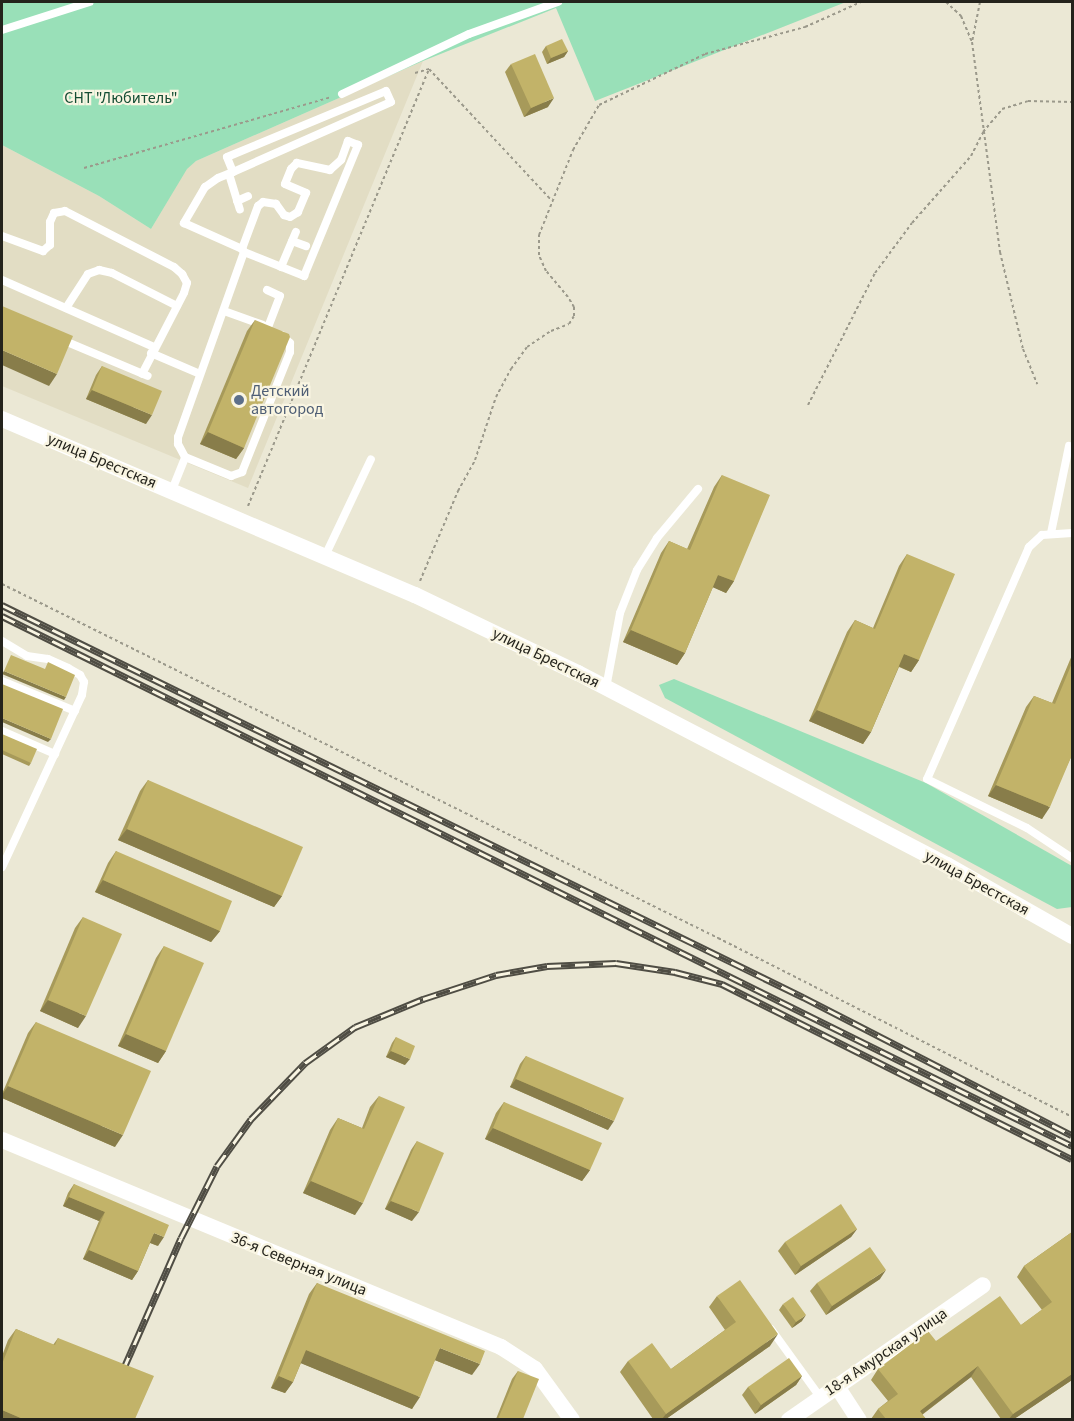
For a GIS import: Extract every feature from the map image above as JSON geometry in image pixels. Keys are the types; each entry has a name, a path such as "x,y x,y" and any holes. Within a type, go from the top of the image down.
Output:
{"street":[{"name":"улица Брестская","path":"2,419 415,595 606,688 947,865 1072,936"},
{"name":"36-я Северная улица","path":"2,1140 501,1347 535,1369 572,1419"},
{"name":"18-я Амурская улица","path":"789,1419 820,1397 838,1388 983,1285"},
{"path":"838,1388 859,1419"}],"lane":[{"path":"2,30 90,2"},
{"path":"342,94 469,34 558,2"},
{"path":"224,311 268,327 285,337 290,352 242,472 231,476 185,457 178,444 178,437 196,393 200,374 224,311 243,250 258,207 263,202 276,204 284,215 290,217 298,213 306,193 285,184 291,169 297,163 330,170 341,160 348,141 358,145 304,276 281,267 243,250 184,223 205,187 231,173 392,102 386,91 227,157 231,173 238,205 248,196"},
{"path":"2,236 44,251 50,245 50,222 54,213 65,211 174,267 182,274 187,284 153,350 145,375 56,337"},
{"path":"281,267 296,232"},
{"path":"292,241 306,246"},
{"path":"66,308 88,274 99,270 112,273 177,306"},
{"path":"2,280 66,308 200,374"},
{"path":"267,290 280,296 268,327"},
{"path":"1051,533 1069,446"},
{"path":"172,490 185,457"},
{"path":"325,556 371,459"},
{"path":"606,688 620,612 636,570 657,538 698,489"},
{"path":"1072,533 1042,535 1029,547 927,779 1027,828 1072,858"},
{"path":"2,641 27,656 48,659 80,675 84,682 75,711 2,867"},
{"path":"2,681 75,711"},
{"path":"2,730 54,754"},
{"path":"768,1324 820,1397"}],"path":[{"path":"415,595 458,491 475,460 496,397 511,369 527,347 551,331 569,324 574,316 574,307 568,297 546,272 539,255 539,235 573,150 599,105 705,54 805,27 861,2"},
{"path":"946,2 961,16 972,42 1000,252 1023,349 1037,384"},
{"path":"972,42 980,2"},
{"path":"243,520 429,69"},
{"path":"808,405 875,273 912,223 971,156 983,132 1002,109 1028,100 1072,102"},
{"path":"2,584 718,938 1072,1117"}],"shaded area":[{"path":"423,61 248,488 2,386 2,145 99,196 151,229 187,168 196,161"}],"green space":[{"name":"СНТ \"Любитель\"","path":"2,2 846,2 595,101 556,8 423,61 196,161 187,169 151,229 99,196 2,145"},
{"path":"674,679 926,783 1072,866 1072,907 1057,909 665,698 659,685"}],"building":[{"path":"562,39 568,51 551,58 546,46"},
{"path":"535,54 554,98 531,108 511,64"},
{"path":"2,306 73,336 57,374 2,350"},
{"path":"255,320 289,334 290,337 244,448 208,432"},
{"path":"102,366 162,391 152,415 92,390"},
{"path":"722,475 770,495 734,581 718,575 685,653 631,630 669,541 690,550"},
{"path":"907,554 955,574 919,660 904,654 871,732 817,710 855,620 875,629"},
{"path":"11,655 45,669 48,662 75,675 66,697 4,671"},
{"path":"1072,663 1072,755 1050,807 996,785 1034,696 1055,704"},
{"path":"2,684 63,709 51,739 2,718"},
{"path":"2,734 37,749 31,763 2,750"},
{"path":"148,780 303,847 282,896 127,829"},
{"path":"116,851 232,901 220,931 103,880"},
{"path":"83,917 122,934 86,1016 48,1000"},
{"path":"164,946 204,963 166,1051 126,1034"},
{"path":"36,1022 151,1071 123,1135 8,1086"},
{"path":"396,1037 415,1046 410,1059 391,1051"},
{"path":"526,1056 624,1098 614,1121 516,1079"},
{"path":"379,1096 405,1107 363,1203 311,1181 338,1118 364,1129"},
{"path":"504,1102 602,1143 590,1170 493,1128"},
{"path":"417,1141 444,1153 419,1212 391,1201"},
{"path":"74,1184 169,1225 164,1237 154,1233 138,1271 89,1250 105,1212 69,1197"},
{"path":"841,1204 857,1229 801,1266 785,1242"},
{"path":"1072,1232 1072,1374 1013,1414 978,1366 920,1411 926,1419 886,1419 878,1409 898,1394 878,1369 928,1331 936,1341 1000,1296 1021,1325 1052,1302 1024,1266"},
{"path":"870,1247 886,1270 832,1306 817,1283"},
{"path":"740,1280 778,1334 666,1414 628,1361 652,1343 671,1369 736,1322 717,1296"},
{"path":"317,1283 485,1351 480,1364 440,1348 420,1397 306,1350 293,1382 279,1376"},
{"path":"793,1297 806,1315 796,1322 783,1304"},
{"path":"16,1329 55,1345 58,1338 154,1376 135,1419 23,1419 2,1410 2,1364"},
{"path":"789,1358 802,1376 761,1405 748,1387"},
{"path":"518,1371 539,1379 523,1419 498,1419"}],"railway":[{"path":"2,605 803,997 1072,1135"},
{"path":"2,616 1072,1146"},
{"path":"123,1370 181,1238 217,1166 251,1119 305,1063 355,1027 423,999 496,975 547,966 616,963 675,972 722,984 1072,1159"}],"place":[{"name":"Детский автогород","path":"239,400"}]}
